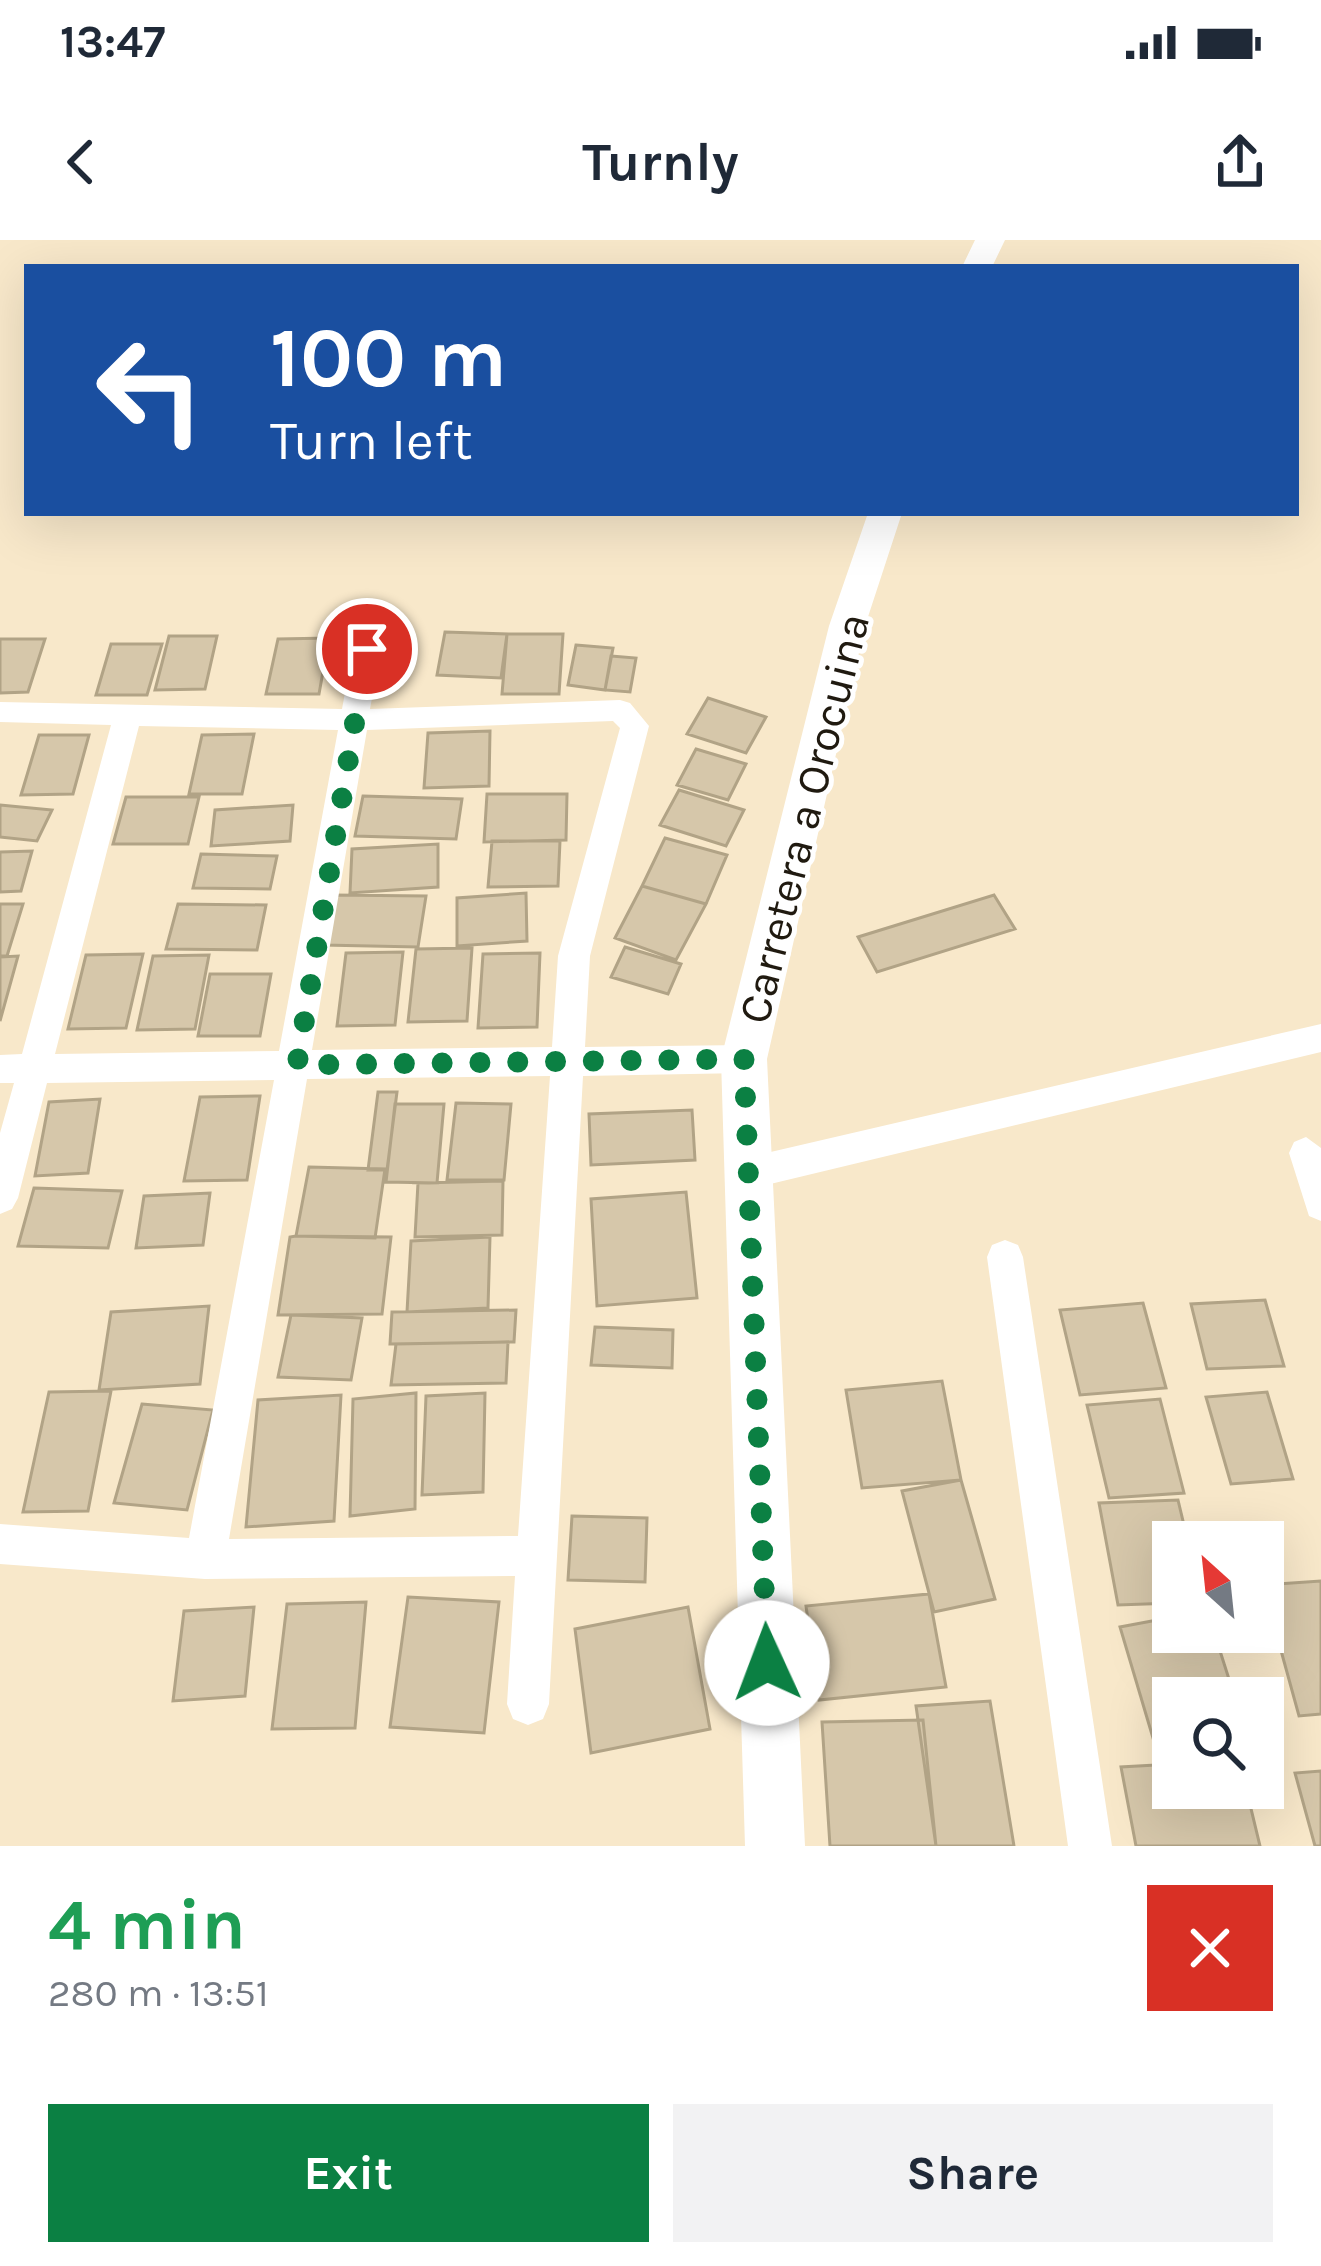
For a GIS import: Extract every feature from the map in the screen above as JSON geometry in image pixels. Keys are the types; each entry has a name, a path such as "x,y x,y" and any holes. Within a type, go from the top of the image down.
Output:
{"main road":[{"name":"Carretera a Orocuina","path":"775,1846 744,1059 847,626 885,516"}],"street":[{"path":"206,1558 297,1065 367,649"},
{"path":"0,712 356,720 620,710 635,726 574,956 528,1704"},
{"path":"0,1198 128,715"},
{"path":"745,1174 1321,1038"},
{"path":"0,1069 744,1059"},
{"path":"1306,1153 1321,1205"},
{"path":"1005,1257 1090,1846"},
{"path":"0,1544 206,1558 537,1556"}],"building":[{"path":"445,632 507,634 501,678 437,675"},
{"path":"507,634 563,634 559,694 502,694"},
{"path":"169,636 217,636 205,689 155,690"},
{"path":"329,638 319,694 266,694 278,639"},
{"path":"0,639 45,639 28,692 0,693"},
{"path":"111,644 162,644 147,695 96,695"},
{"path":"576,645 613,648 605,690 568,685"},
{"path":"611,656 636,658 630,692 605,690"},
{"path":"708,698 766,717 746,753 687,734"},
{"path":"490,731 489,786 424,788 428,733"},
{"path":"254,734 242,794 189,794 202,735"},
{"path":"39,735 89,735 73,794 21,795"},
{"path":"696,749 746,764 728,800 677,785"},
{"path":"679,790 744,810 726,846 660,825"},
{"path":"487,794 567,794 566,840 484,842"},
{"path":"363,796 462,799 456,839 355,836"},
{"path":"126,797 199,797 188,844 113,844"},
{"path":"0,805 52,810 37,841 0,837"},
{"path":"293,805 290,841 211,846 215,810"},
{"path":"665,838 727,855 706,904 642,886"},
{"path":"492,841 560,841 558,886 488,887"},
{"path":"438,844 438,887 350,893 352,849"},
{"path":"32,851 21,891 0,892 0,852"},
{"path":"201,854 277,856 270,889 193,888"},
{"path":"642,886 706,904 676,960 615,938"},
{"path":"526,893 527,941 457,946 457,898"},
{"path":"332,895 426,896 418,947 323,945"},
{"path":"994,895 1015,929 877,972 858,937"},
{"path":"0,904 23,904 7,956 0,956"},
{"path":"178,904 266,905 257,950 166,949"},
{"path":"625,947 681,964 668,994 611,977"},
{"path":"472,948 467,1021 408,1022 416,949"},
{"path":"403,952 395,1025 337,1026 346,953"},
{"path":"540,953 537,1027 478,1028 483,954"},
{"path":"143,954 126,1028 68,1029 86,955"},
{"path":"209,955 195,1029 137,1030 153,956"},
{"path":"18,956 0,1021 0,957"},
{"path":"210,974 271,974 260,1036 198,1036"},
{"path":"378,1092 397,1092 387,1170 368,1170"},
{"path":"260,1096 247,1180 184,1181 200,1097"},
{"path":"100,1099 88,1173 35,1176 49,1102"},
{"path":"456,1103 511,1104 504,1180 447,1180"},
{"path":"395,1104 444,1104 437,1183 386,1182"},
{"path":"692,1110 695,1160 591,1165 589,1114"},
{"path":"309,1167 385,1169 375,1238 296,1236"},
{"path":"503,1181 502,1235 415,1237 418,1183"},
{"path":"34,1188 122,1191 108,1248 18,1246"},
{"path":"686,1192 697,1298 597,1306 591,1199"},
{"path":"210,1193 203,1245 136,1248 144,1196"},
{"path":"290,1237 391,1237 382,1314 278,1315"},
{"path":"490,1237 488,1308 407,1312 411,1241"},
{"path":"1265,1300 1284,1366 1207,1369 1191,1304"},
{"path":"1143,1303 1166,1388 1080,1395 1060,1310"},
{"path":"209,1306 200,1384 99,1390 111,1312"},
{"path":"516,1310 514,1342 390,1344 392,1312"},
{"path":"291,1315 362,1318 351,1380 278,1377"},
{"path":"595,1327 673,1330 672,1368 591,1365"},
{"path":"508,1342 506,1383 391,1385 396,1344"},
{"path":"942,1381 961,1480 862,1488 846,1390"},
{"path":"111,1391 88,1511 23,1512 49,1392"},
{"path":"1267,1392 1293,1479 1231,1484 1206,1397"},
{"path":"416,1393 415,1509 350,1516 353,1399"},
{"path":"485,1393 483,1492 422,1495 426,1396"},
{"path":"341,1395 334,1521 246,1527 258,1400"},
{"path":"1160,1399 1184,1493 1109,1498 1087,1405"},
{"path":"142,1404 213,1410 187,1510 114,1503"},
{"path":"961,1480 995,1599 934,1612 902,1491"},
{"path":"1178,1500 1183,1521 1152,1521 1152,1604 1118,1605 1099,1503"},
{"path":"572,1516 647,1518 645,1582 568,1580"},
{"path":"1321,1581 1321,1714 1299,1716 1282,1653 1284,1584"},
{"path":"929,1594 946,1687 819,1700 806,1606"},
{"path":"408,1597 499,1602 484,1733 390,1727"},
{"path":"366,1602 355,1728 272,1729 287,1604"},
{"path":"254,1607 245,1696 173,1701 184,1611"},
{"path":"688,1607 710,1729 591,1753 575,1629"},
{"path":"1152,1621 1152,1653 1221,1653 1228,1677 1152,1677 1152,1735 1120,1627"},
{"path":"990,1701 1014,1846 936,1846 916,1706"},
{"path":"923,1720 936,1846 830,1846 822,1722"},
{"path":"1152,1765 1152,1809 1251,1809 1260,1846 1136,1846 1121,1767"},
{"path":"1321,1771 1321,1846 1315,1846 1295,1773"}],"route":[{"path":"367,649 297,1065 744,1059 767,1663"}]}
